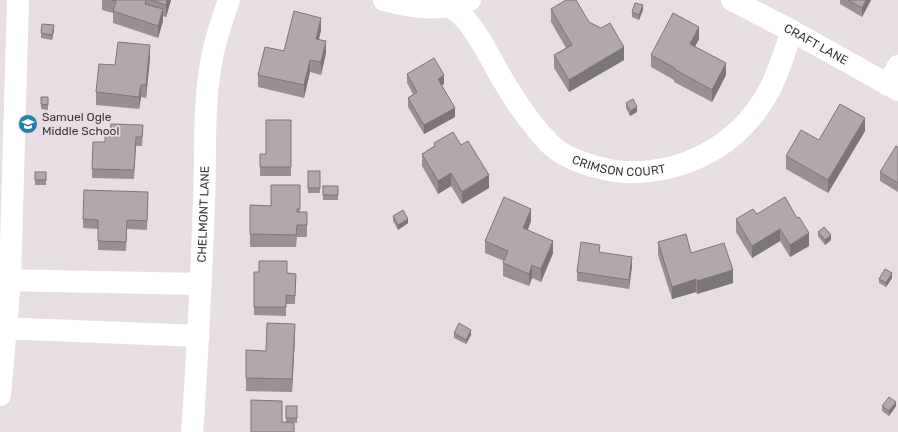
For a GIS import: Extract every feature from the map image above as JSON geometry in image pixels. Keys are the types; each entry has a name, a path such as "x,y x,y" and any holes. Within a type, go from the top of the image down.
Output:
{"street":[{"path":"0,395 18,0"},
{"name":"CHELMONT LANE","path":"192,432 199,336 206,101 216,38 229,0"},
{"path":"384,0 432,8 460,3"},
{"name":"CRAFT LANE","path":"732,0 792,31 895,80"},
{"name":"CRIMSON COURT","path":"460,3 464,18 472,28 504,83 537,130 553,146 569,156 609,171 636,172 666,169 716,150 734,135 750,118 766,96 781,63 792,31"},
{"path":"5,280 201,284"},
{"path":"3,328 199,336"}],"building":[{"path":"112,0 146,0 145,4 163,9 158,26 113,11 116,1"},
{"path":"151,0 167,0 166,5"},
{"path":"566,0 576,0 589,22 601,28 610,23 624,47 569,80 554,55 572,45 551,9"},
{"path":"848,0 866,0 862,8"},
{"path":"635,3 643,5 639,15 632,12"},
{"path":"294,11 321,18 316,39 326,41 321,62 310,60 304,85 258,75 265,47 284,51"},
{"path":"673,13 699,27 690,44 726,63 712,90 651,55"},
{"path":"42,24 54,25 52,35 41,33"},
{"path":"118,42 150,45 146,85 141,85 139,97 96,92 99,64 115,65"},
{"path":"434,58 444,75 438,79 455,108 424,125 408,98 417,92 407,74"},
{"path":"41,97 48,97 48,105 41,104"},
{"path":"633,99 637,107 630,111 626,103"},
{"path":"840,104 865,118 828,180 786,156 801,130 819,140"},
{"path":"266,120 291,120 291,167 260,167 260,154 266,154"},
{"path":"111,124 143,125 142,137 136,137 134,170 92,169 93,142 105,142 105,135 110,135"},
{"path":"453,132 461,145 468,141 489,175 462,192 451,173 438,181 422,154 435,146 434,143"},
{"path":"896,146 898,147 898,183 880,172"},
{"path":"308,171 320,171 320,188 308,188"},
{"path":"35,172 46,172 46,180 35,180"},
{"path":"271,185 300,185 300,209 297,209 297,212 307,212 307,225 297,225 296,235 250,234 250,205 271,206"},
{"path":"323,186 338,186 338,195 323,195"},
{"path":"84,190 148,192 147,221 127,220 126,242 98,241 98,220 83,219"},
{"path":"504,197 531,209 523,228 553,241 541,269 532,265 529,274 503,263 508,251 485,241"},
{"path":"785,197 797,218 799,217 809,233 790,245 780,229 752,246 736,219 753,209 757,214"},
{"path":"403,210 408,219 398,225 393,216"},
{"path":"824,227 831,235 825,240 818,232"},
{"path":"686,234 691,253 724,243 733,270 697,281 696,279 672,287 658,242"},
{"path":"581,242 600,245 599,252 632,257 629,280 577,272"},
{"path":"259,261 287,261 287,273 296,274 295,296 286,295 286,307 254,307 254,272 259,272"},
{"path":"885,269 892,273 886,283 879,279"},
{"path":"267,323 295,324 292,379 246,378 246,350 266,351"},
{"path":"459,323 471,330 466,340 454,333"},
{"path":"889,397 896,402 889,411 882,406"},
{"path":"251,400 282,401 282,422 294,423 294,432 251,432"},
{"path":"286,406 297,406 297,418 286,418"}],"place":[{"name":"Samuel Ogle Middle School","path":"28,124"}]}
